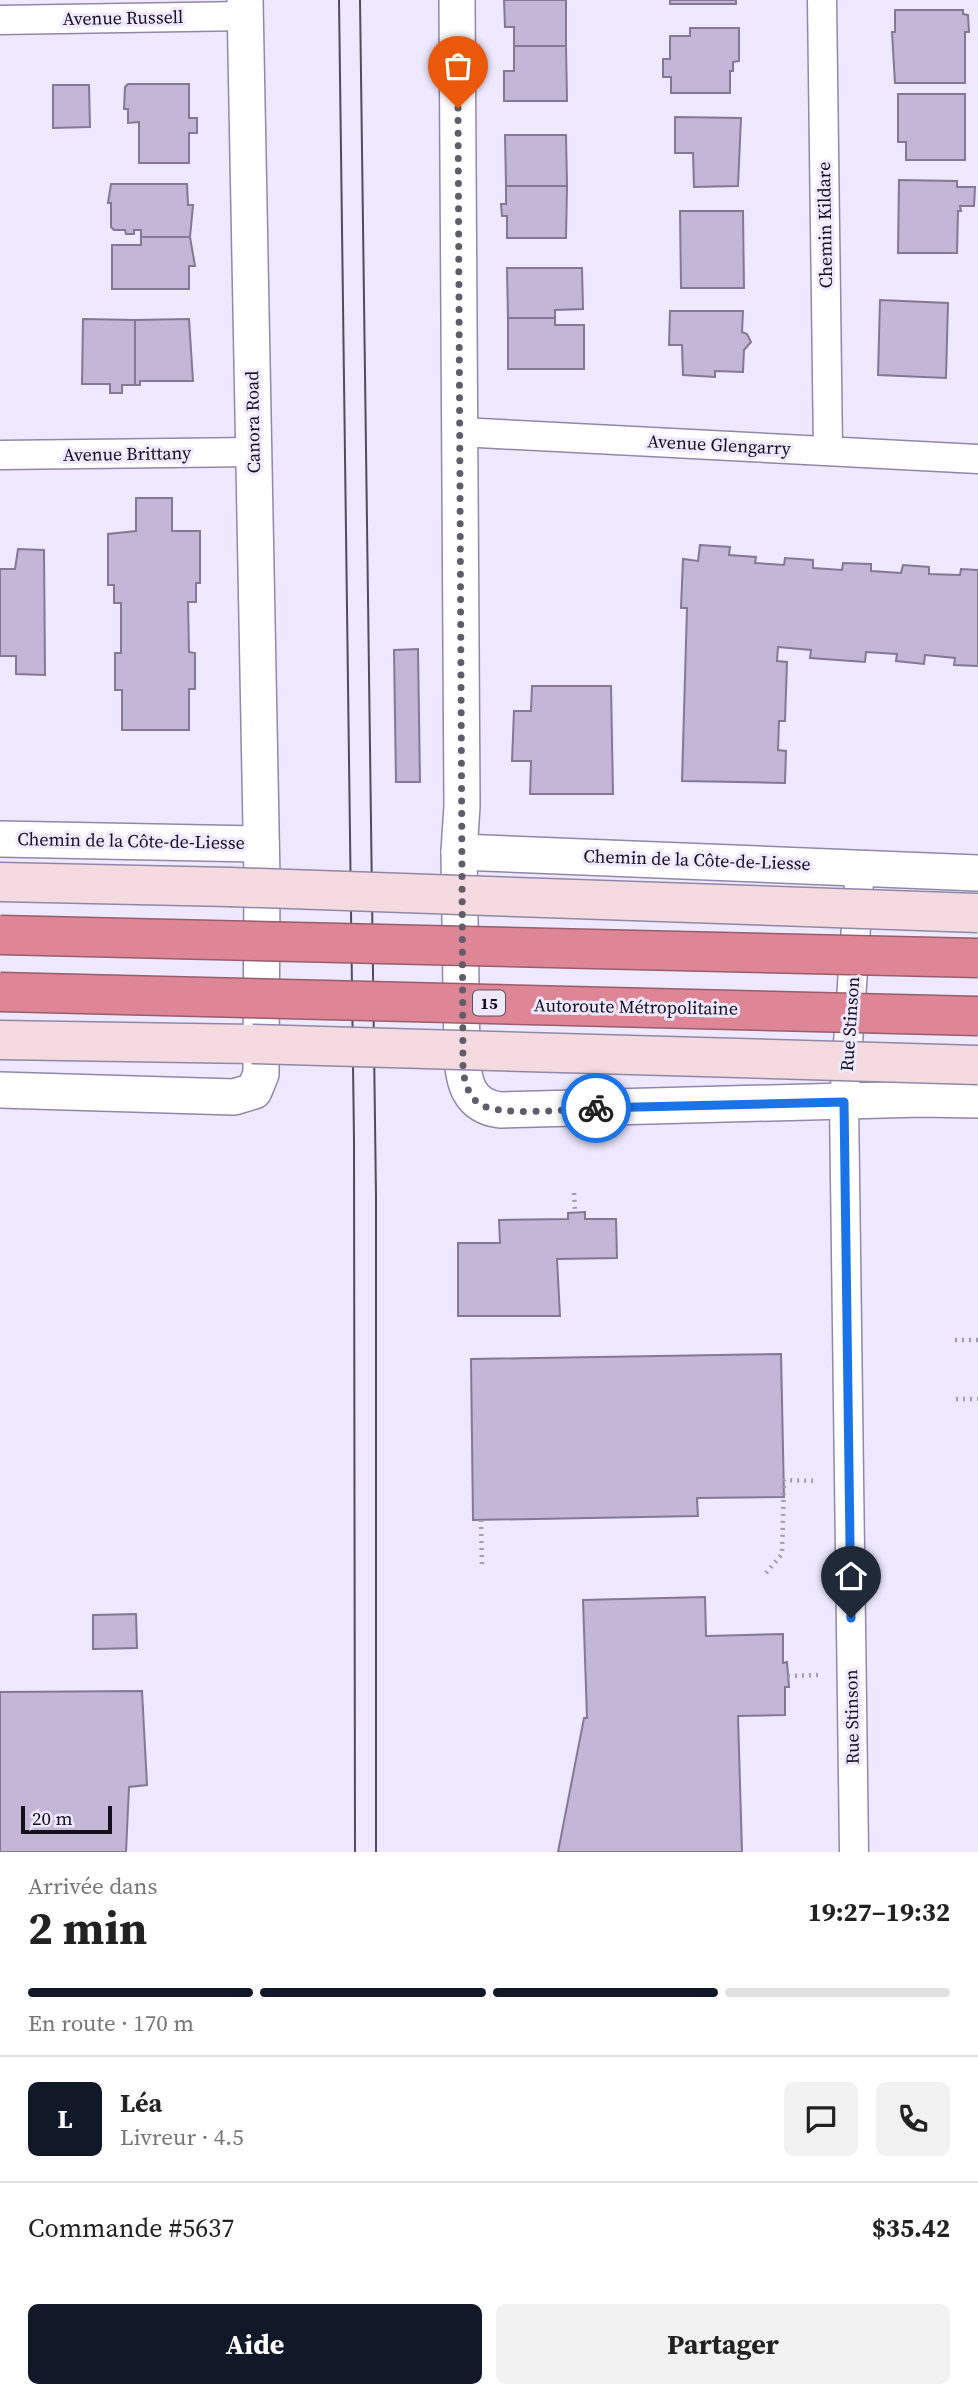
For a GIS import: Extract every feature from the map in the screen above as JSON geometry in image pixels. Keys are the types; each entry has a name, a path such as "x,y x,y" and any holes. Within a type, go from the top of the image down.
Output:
{"highway":[{"path":"0,935 978,958"},
{"name":"Autoroute Métropolitaine","path":"0,992 978,1016"}],"main road":[{"path":"0,882 978,913"},
{"path":"0,1040 644,1053 978,1065"}],"street":[{"path":"457,0 462,806 459,852 463,1067 470,1093 484,1107 526,1110 978,1100"},
{"name":"Chemin Kildare","path":"822,0 828,450"},
{"name":"Avenue Russell","path":"0,20 246,8"},
{"name":"Canora Road","path":"246,8 261,844"},
{"name":"Avenue Glengarry","path":"460,432 978,459"},
{"name":"Avenue Brittany","path":"0,455 254,452"},
{"name":"Chemin de la Côte-de-Liesse","path":"0,839 261,844 262,1065 259,1082 254,1091 234,1097 0,1090"},
{"name":"Chemin de la Côte-de-Liesse","path":"459,852 978,873"},
{"name":"Rue Stinson","path":"854,1852 844,1102 860,868"}],"path":[{"path":"574,1193 575,1212"},
{"path":"955,1340 978,1340"},
{"path":"956,1399 978,1399"},
{"path":"766,1573 782,1554 784,1480 818,1481"},
{"path":"481,1520 482,1567"},
{"path":"788,1676 820,1675"}],"building":[{"path":"504,0 566,0 566,46 514,46 514,27 505,27"},
{"path":"670,0 736,0 736,4 670,4"},
{"path":"895,10 963,10 963,14 968,15 969,32 965,32 965,83 895,83 892,32 895,32"},
{"path":"690,28 739,28 739,61 733,62 733,71 730,71 730,93 671,93 671,77 663,77 663,59 670,59 670,36 690,36"},
{"path":"514,46 566,46 567,101 504,101 504,71 514,71"},
{"path":"128,84 189,84 189,118 197,118 197,133 189,133 189,163 139,163 139,122 128,123 128,109 124,109 125,87"},
{"path":"53,85 89,85 90,127 53,128"},
{"path":"898,94 965,94 965,160 906,160 906,142 898,142"},
{"path":"675,117 741,118 738,186 694,187 693,153 675,153"},
{"path":"505,135 566,135 567,186 506,186"},
{"path":"899,180 957,181 957,187 975,187 974,206 960,206 961,211 958,211 957,253 898,253"},
{"path":"111,184 187,184 188,205 193,205 190,237 141,237 141,230 126,234 125,230 114,230 111,227 111,203 108,203"},
{"path":"506,186 567,186 566,238 507,238 507,216 502,216 501,204 506,204"},
{"path":"680,211 743,211 744,288 681,288"},
{"path":"141,237 190,237 195,266 189,266 189,289 112,289 112,245 141,245"},
{"path":"507,268 582,268 583,309 555,310 555,318 508,318"},
{"path":"880,300 948,303 946,378 878,375"},
{"path":"670,311 743,311 742,332 747,334 751,342 744,350 743,372 715,371 715,377 683,375 682,345 669,345"},
{"path":"508,318 555,318 555,325 584,325 584,369 508,369"},
{"path":"83,319 135,320 135,385 122,385 122,393 110,393 110,384 82,384"},
{"path":"189,319 193,381 140,381 140,385 135,385 135,320"},
{"path":"136,498 172,498 172,531 200,531 200,583 196,583 196,602 188,602 189,652 195,653 195,689 189,689 189,730 122,730 122,690 115,690 115,653 121,653 121,603 114,603 114,585 108,585 108,534 136,531"},
{"path":"700,545 730,547 729,555 756,557 755,563 784,565 785,558 813,560 813,568 842,570 843,563 871,564 871,571 901,573 903,565 929,567 929,574 960,575 961,569 978,570 978,666 954,665 955,658 925,655 924,664 896,661 897,654 866,652 865,662 810,658 811,650 778,647 777,661 787,662 785,721 779,721 778,750 786,751 785,783 682,781 687,608 681,608 683,559 698,561"},
{"path":"18,549 44,550 45,675 16,674 16,656 0,656 0,569 15,569"},
{"path":"418,649 420,782 396,782 394,650"},
{"path":"532,686 611,686 613,794 530,794 531,761 512,761 514,711 531,711"},
{"path":"585,1212 585,1219 616,1219 617,1258 557,1259 560,1316 458,1316 458,1243 500,1243 499,1220 568,1219 568,1213"},
{"path":"781,1354 784,1497 697,1498 698,1516 473,1520 471,1359"},
{"path":"705,1597 706,1636 783,1634 783,1663 787,1662 789,1687 785,1687 785,1715 738,1716 742,1852 558,1852 584,1718 587,1718 583,1600"},
{"path":"136,1614 137,1648 93,1649 93,1615"},
{"path":"142,1691 147,1785 129,1787 126,1852 0,1852 0,1692"}],"tram line":[{"path":"339,0 354,1139 355,1852"},
{"path":"360,0 376,1196 376,1852"}],"way so far":[{"path":"458,108 462,806 459,852 464,1081 476,1102 484,1107 500,1110 596,1108"}],"route":[{"path":"596,1108 844,1102 851,1618"}]}
